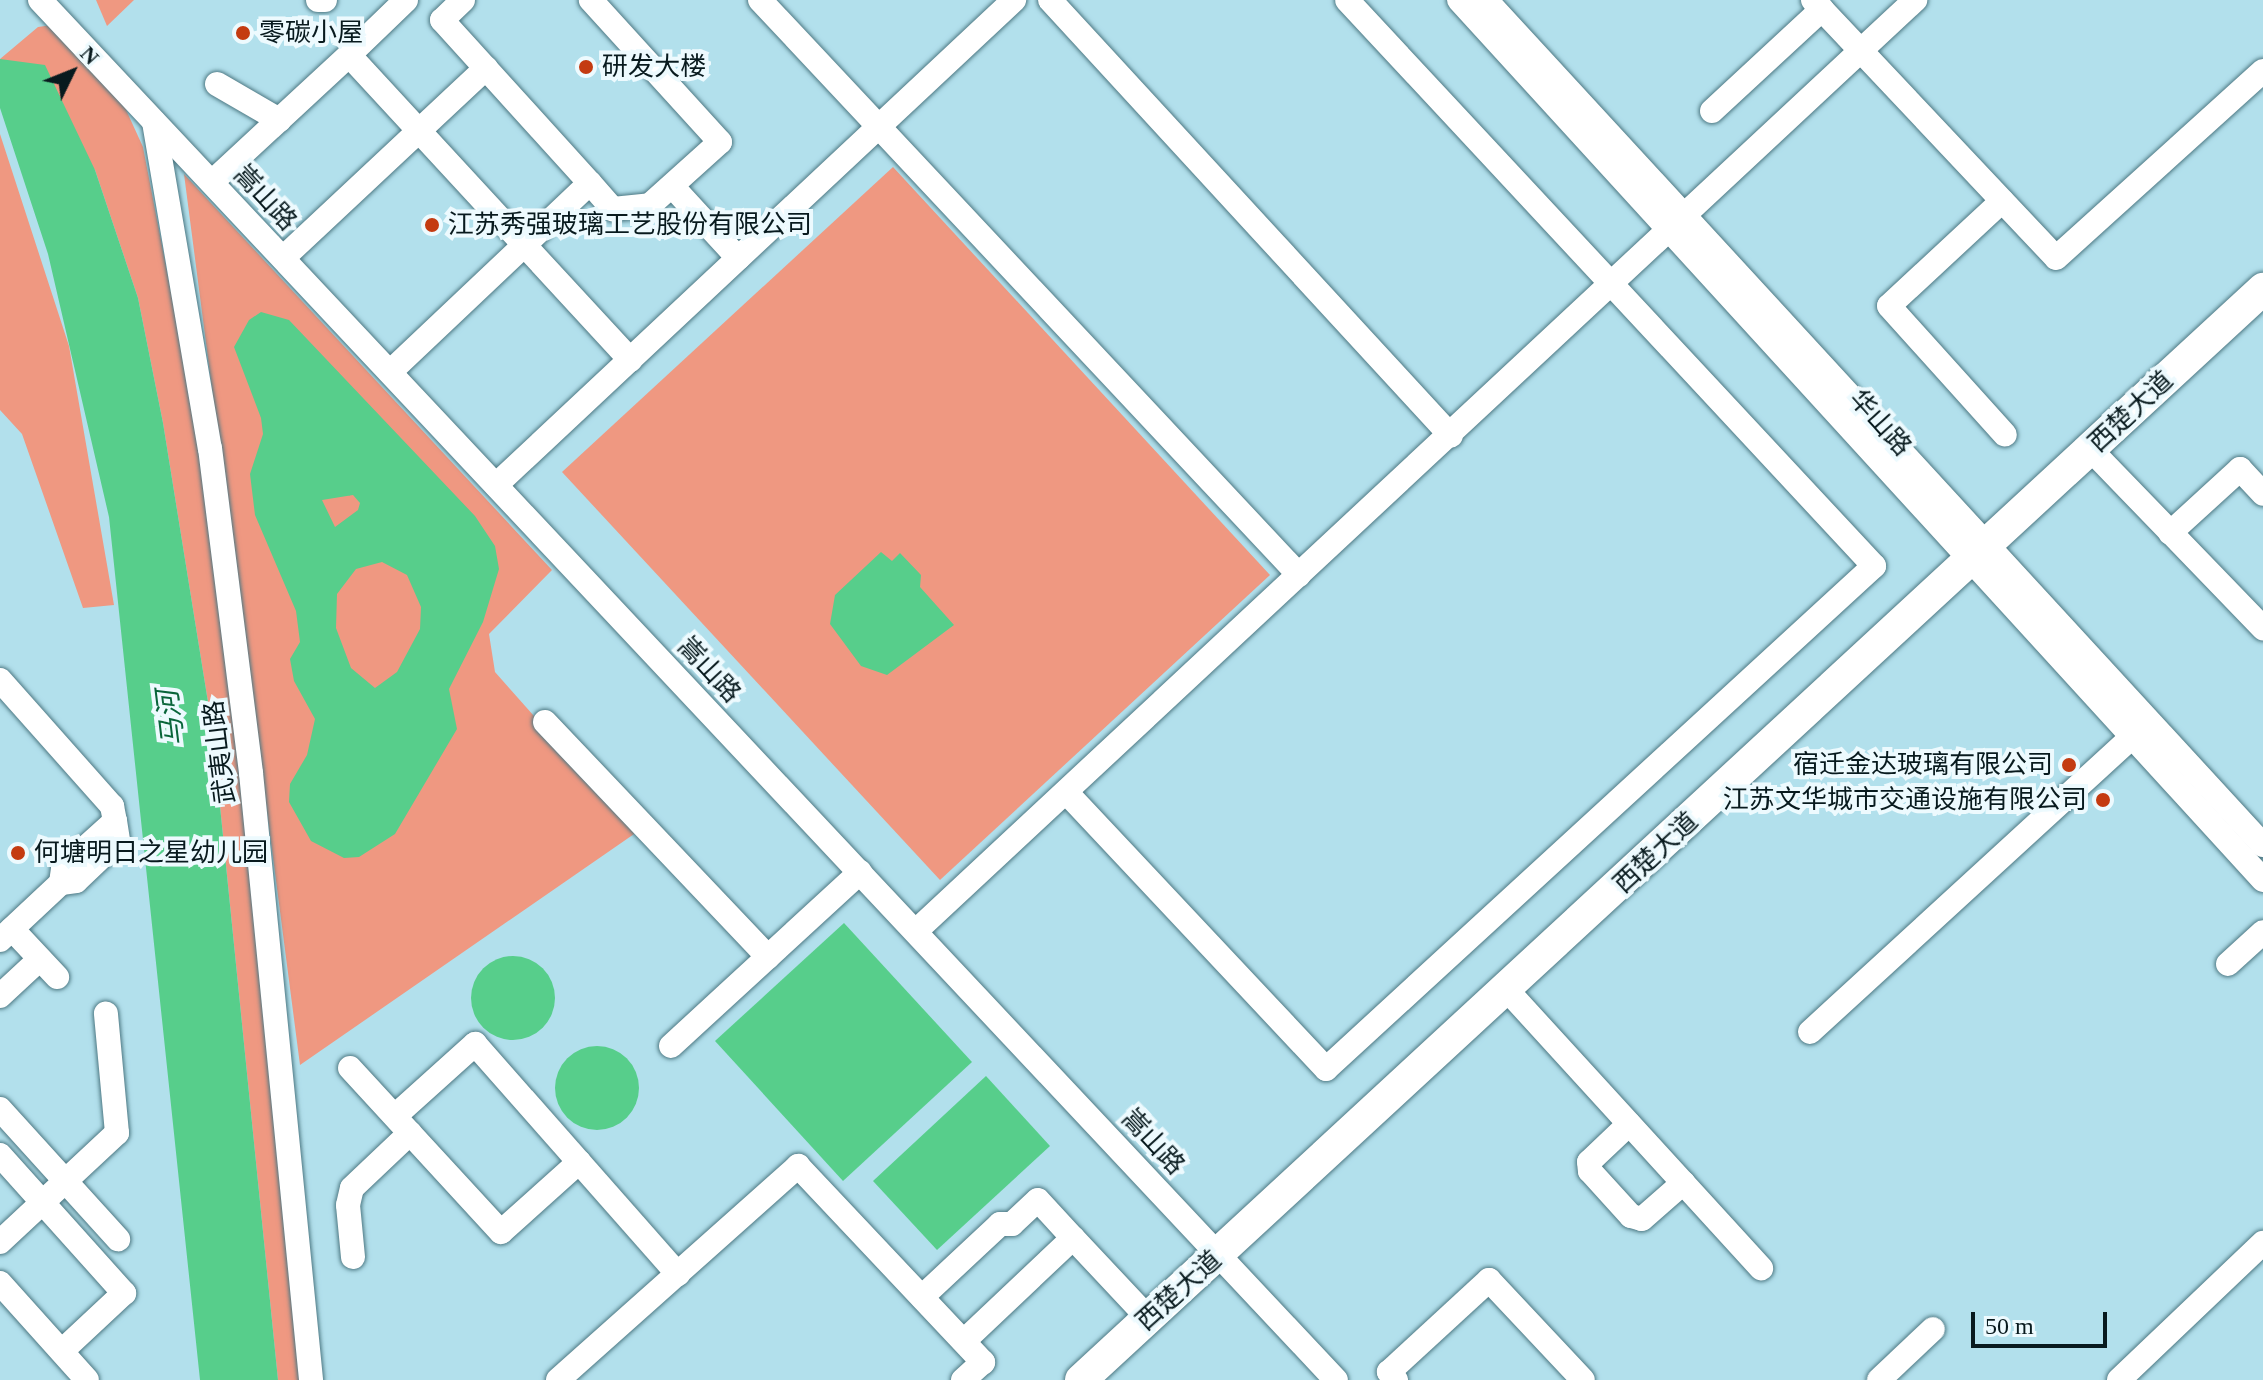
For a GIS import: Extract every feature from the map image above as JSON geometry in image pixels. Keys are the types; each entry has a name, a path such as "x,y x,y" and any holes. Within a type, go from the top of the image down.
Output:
{"main road":[{"name":"西楚大道","path":"1081,1380 1978,556 2263,289"}],"street":[{"name":"嵩山路","path":"40,0 1336,1380"},
{"path":"318,0 325,0"},
{"path":"212,182 406,0"},
{"path":"463,0 442,20 613,209 650,205 720,142 591,0"},
{"path":"760,0 1299,575"},
{"path":"496,485 1014,0"},
{"path":"1050,0 1451,436"},
{"path":"1066,792 1326,1069 1874,566 1614,281 1347,0"},
{"name":"华山路","path":"1459,0 1676,224 2140,730 2263,880"},
{"name":"华山路","path":"1486,0 1676,224"},
{"path":"916,931 1451,436 1915,0"},
{"path":"1712,111 1818,4 2056,258 2263,71"},
{"path":"349,55 630,360"},
{"path":"283,258 486,68"},
{"path":"217,84 279,120"},
{"name":"武夷山路","path":"154,122 210,448 251,773 311,1380"},
{"path":"390,372 590,183"},
{"path":"672,186 738,258"},
{"path":"2002,201 1889,306 2005,435"},
{"path":"2091,450 2263,628"},
{"path":"2170,533 2240,469 2263,494"},
{"path":"0,680 107,796 116,831 63,868 61,883 6,934 48,968 0,996"},
{"path":"545,722 768,957"},
{"path":"1810,1032 2140,730"},
{"name":"华山路","path":"2140,730 2263,845"},
{"path":"671,1046 860,872"},
{"path":"2228,964 2263,932"},
{"path":"1507,990 1761,1268"},
{"path":"0,1242 117,1133 106,1014"},
{"path":"353,1257 348,1205 352,1188 402,1124 475,1044 678,1274"},
{"path":"350,1068 501,1232 579,1162"},
{"path":"0,1109 118,1239"},
{"path":"1629,1124 1589,1162 1590,1171 1621,1205 1642,1219 1683,1183"},
{"path":"0,1155 124,1293 71,1370 0,1283"},
{"path":"558,1380 798,1166 983,1362 963,1380"},
{"path":"922,1297 1000,1224 1012,1224 1038,1200 1148,1318"},
{"path":"964,1341 1073,1238"},
{"path":"2119,1380 2263,1243"},
{"path":"1396,1380 1389,1372 1489,1280 1583,1380"},
{"path":"1879,1380 1933,1329"}],"shaded area":[{"path":"96,0 134,0 107,26"},
{"path":"52,25 122,101 143,147 213,510 304,1380 278,1380 212,727 163,423 138,298 95,170 0,59 38,27"},
{"path":"0,134 69,346 114,605 83,608 22,434 0,410"},
{"path":"893,167 1270,575 940,880 562,472"},
{"path":"184,174 552,570 489,634 495,672 637,832 300,1065"}],"water":[{"name":"马河","path":"0,59 45,65 95,170 138,298 163,423 212,727 278,1380 200,1380 109,517 48,254 0,108"},
{"path":"261,312 289,320 475,516 495,546 499,569 483,622 449,689 457,729 395,834 359,857 344,858 311,841 289,802 290,784 307,755 315,719 294,681 290,659 300,642 296,611 255,515 250,474 263,434 261,418 234,347 249,320","holes":["353,495 360,503 358,510 335,527 322,500","382,562 407,575 421,607 420,629 397,672 375,688 351,668 336,628 337,594 356,569"]},
{"path":"881,552 892,561 900,553 921,575 920,587 954,625 887,675 861,666 830,624 835,595"},
{"path":"844,923 972,1062 843,1181 715,1041"},
{"path":"513,956 529,959 543,968 552,982 555,998 552,1014 543,1028 529,1037 513,1040 497,1037 483,1028 474,1014 471,998 474,982 483,968 497,959"},
{"path":"597,1046 613,1049 627,1058 636,1072 639,1088 636,1104 627,1118 613,1127 597,1130 581,1127 567,1118 558,1104 555,1088 558,1072 567,1058 581,1049"},
{"path":"986,1076 1050,1146 937,1250 873,1181"}],"place":[{"name":"零碳小屋","path":"243,33"},
{"name":"研发大楼","path":"586,67"},
{"name":"江苏秀强玻璃工艺股份有限公司","path":"432,225"},
{"name":"宿迁金达玻璃有限公司","path":"2069,765"},
{"name":"江苏文华城市交通设施有限公司","path":"2103,800"},
{"name":"何塘明日之星幼儿园","path":"18,853"}]}
